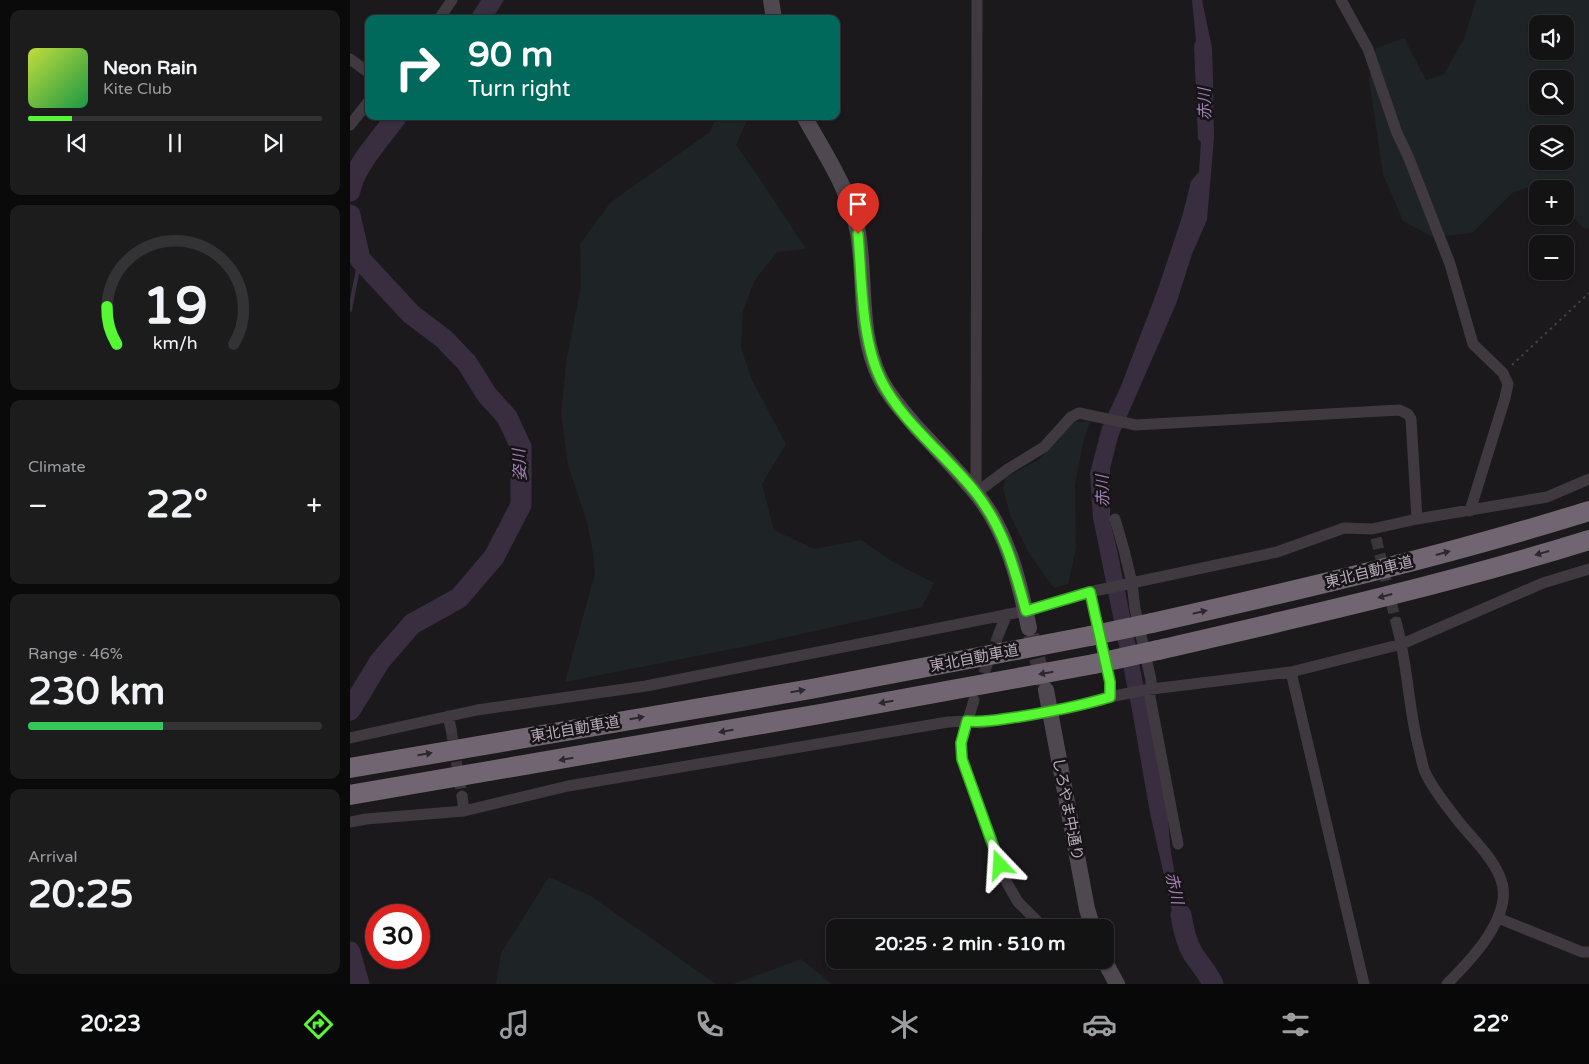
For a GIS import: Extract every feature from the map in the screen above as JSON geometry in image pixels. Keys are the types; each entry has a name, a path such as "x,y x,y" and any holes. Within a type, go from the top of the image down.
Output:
{"highway":[{"name":"東北自動車道","path":"350,768 811,688 1090,636 1359,575 1589,511"},
{"name":"東北自動車道","path":"350,795 810,716 1094,664 1371,600 1475,573 1589,540"}],"street":[{"path":"442,15 452,0"},
{"path":"771,0 773,15"},
{"path":"976,493 978,0"},
{"path":"1341,0 1368,49 1397,133 1408,156 1450,264 1473,344 1503,373 1508,384 1470,511"},
{"path":"350,59 365,70"},
{"path":"350,125 365,106"},
{"path":"806,120 847,196 854,215 858,234 866,334 880,379 891,398 976,493 993,518 1010,556 1029,628"},
{"path":"976,493 1008,469 1044,447 1071,417 1079,413 1136,425 1399,410 1408,414 1411,419 1417,519"},
{"path":"350,738 477,710 646,686 1026,611 1130,583 1277,552 1344,528 1374,533 1417,519 1547,497 1589,479"},
{"path":"1114,519 1124,550 1151,680 1148,690 1178,844"},
{"path":"350,822 464,811 568,786 948,722 981,722 1049,712 1148,690 1290,672 1402,644 1543,583 1589,569"},
{"path":"1092,592 1110,682 1110,697"},
{"path":"999,633 1007,614"},
{"path":"1396,622 1402,644 1414,732 1425,771 1441,799 1488,857 1500,877 1503,891 1502,908 1498,918 1471,960 1447,984"},
{"path":"1290,672 1364,984"},
{"name":"しろやま中通り","path":"1046,690 1090,919"},
{"path":"974,700 961,743 962,759 1007,882 1018,902 1035,919"},
{"path":"448,716 451,729"},
{"path":"462,796 464,811"},
{"path":"1498,918 1582,952 1589,952"}],"path":[{"path":"1503,373 1589,293"}],"shaded area":[{"path":"1476,0 1589,0 1589,229 1583,228 1574,217 1574,180 1529,180 1529,187 1512,193 1472,233 1433,237 1403,221 1383,174 1369,79 1376,48 1404,38 1426,80 1444,74 1464,39"},
{"path":"714,120 747,120 736,145 806,249 777,252 755,280 743,311 741,348 752,380 786,444 762,484 774,530 814,549 861,540 893,562 934,583 922,607 747,646 565,682 595,574 587,522 568,465 561,413 567,357 581,286 580,244 611,202 710,132"},
{"path":"1090,421 1083,443 1075,485 1076,548 1068,584 1054,588 1030,555 1010,515 1003,487 1006,477 1039,460 1073,422"},
{"path":"549,877 591,896 716,984 496,984 501,953"},
{"path":"801,959 832,984 733,984"}],"water":[{"path":"481,0 504,0 495,15 472,15"},
{"path":"1192,0 1202,0 1212,48 1214,138 1207,220 1192,254 1176,304 1118,437 1110,469 1110,521 1167,808 1171,853 1189,948 1174,920 1150,813 1132,710 1093,518 1090,473 1102,427 1121,386 1158,289 1182,217 1191,181 1199,172 1201,142 1198,139 1194,45 1196,41"},
{"path":"389,120 400,120 396,126 361,163"}],"waterway":[{"name":"姿川","path":"350,191 357,172 369,152 394,120"},
{"name":"姿川","path":"350,215 360,259 411,314 444,339 467,363 487,395 507,417 521,447 521,505 494,557 459,598 412,624 380,661 350,710"},
{"path":"350,310 360,259"},
{"name":"赤川","path":"1181,915 1185,935 1193,954 1213,984"},
{"name":"姿川","path":"350,952 359,984"}],"tunnel":[{"path":"1376,538 1396,622"},
{"path":"978,689 999,633"},
{"path":"1031,635 1044,684"},
{"path":"451,729 462,796"}],"route":[{"path":"858,234 866,334 880,379 891,398 976,493 993,518 1004,539 1026,611 1090,592 1110,682 1110,697 1049,712 981,722 967,721 961,743 962,759 1000,865"}]}
